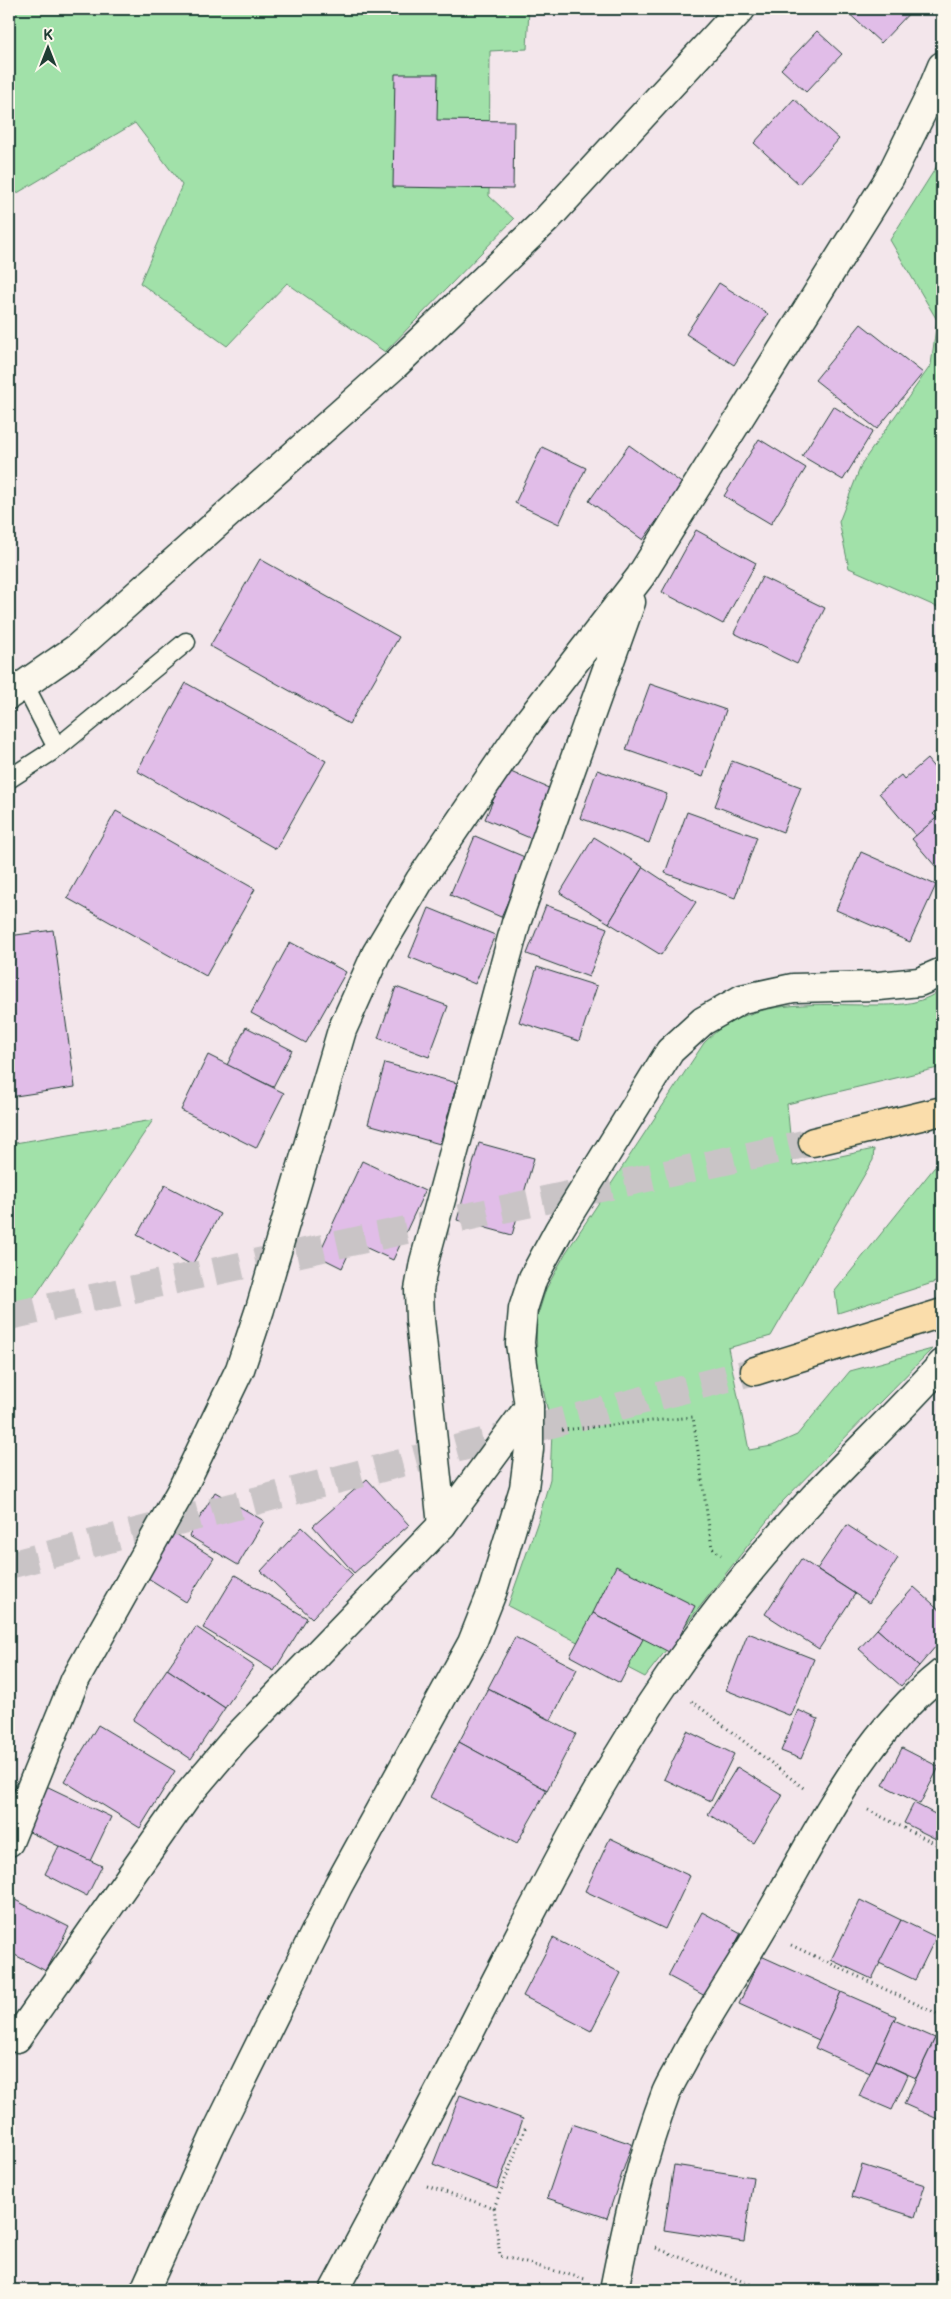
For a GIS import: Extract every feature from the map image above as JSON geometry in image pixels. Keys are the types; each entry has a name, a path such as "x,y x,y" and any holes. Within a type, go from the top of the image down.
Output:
{"highway":[{"path":"813,1142 942,1111"},
{"path":"755,1371 942,1313"}],"street":[{"path":"16,689 77,648 394,366 547,219 741,9"},
{"path":"9,1842 75,1680 181,1491 240,1369 260,1309 342,1030 376,954 420,880 525,726 640,577 890,177 928,102 942,66"},
{"path":"442,1525 420,1320 419,1290 424,1262 516,923 640,577"},
{"path":"145,2290 216,2132 338,1886 472,1643 494,1590 524,1488 529,1436 529,1407 520,1343 523,1309 533,1278 559,1230 670,1051 703,1020 742,999 793,988 879,986 919,982 942,972"},
{"path":"334,2290 553,1870 620,1754 666,1681 718,1610 814,1498 893,1418 942,1364"},
{"path":"12,2035 186,1797 236,1738 442,1525 529,1407"},
{"path":"614,2289 648,2149 666,2092 699,2030 761,1931 835,1802 896,1717 918,1692 942,1673"}],"lane":[{"path":"9,779 57,748 186,642"},
{"path":"16,689 57,748"}],"path":[{"path":"529,1436 552,1431 693,1417 712,1548 749,1574"},
{"path":"666,1681 835,1802 942,1846"},
{"path":"761,1931 942,2016"},
{"path":"526,2126 494,2208 500,2256 614,2289"},
{"path":"395,2176 494,2208"},
{"path":"626,2236 764,2290"}],"green space":[{"path":"9,9 529,9 527,49 490,51 489,196 514,219 385,352 287,283 227,346 140,283 182,185 135,123 9,198"},
{"path":"942,158 942,606 937,607 849,568 839,522 862,463 931,365 937,320 890,240"},
{"path":"942,989 942,1067 787,1104 793,1166 874,1149 873,1160 771,1336 728,1348 749,1450 772,1446 797,1435 850,1371 932,1349 781,1503 645,1677 508,1606 538,1521 550,1479 552,1431 537,1361 536,1321 546,1289 565,1254 704,1043 719,1030 755,1012 793,1006 908,1003 925,999"},
{"path":"153,1120 9,1335 9,1144"},
{"path":"942,1158 942,1280 838,1313 835,1291"}],"building":[{"path":"844,9 913,9 881,43"},
{"path":"817,31 842,54 806,92 781,69"},
{"path":"395,74 438,74 437,120 514,121 513,189 393,187"},
{"path":"794,99 839,139 799,184 754,143"},
{"path":"719,283 768,314 734,365 686,334"},
{"path":"861,324 923,373 877,429 815,380"},
{"path":"833,406 873,431 843,480 802,456"},
{"path":"759,439 806,468 771,524 724,496"},
{"path":"629,445 683,484 643,540 589,501"},
{"path":"542,447 586,468 559,524 515,503"},
{"path":"696,530 756,563 723,624 662,592"},
{"path":"260,559 399,637 349,724 210,646"},
{"path":"762,577 825,608 797,664 734,633"},
{"path":"186,683 326,761 276,849 137,771"},
{"path":"650,684 726,710 703,777 626,750"},
{"path":"927,759 942,777 942,806 933,814 937,818 916,836 879,793 901,775 904,779"},
{"path":"732,761 801,787 783,832 715,806"},
{"path":"506,770 558,792 537,841 485,819"},
{"path":"597,770 667,794 649,843 580,818"},
{"path":"116,811 255,889 206,976 67,898"},
{"path":"687,812 757,837 735,898 665,873"},
{"path":"942,813 942,874 912,839"},
{"path":"475,836 527,858 501,917 450,895"},
{"path":"594,837 643,867 609,923 560,893"},
{"path":"861,852 936,885 910,942 836,910"},
{"path":"643,867 696,902 661,955 609,923"},
{"path":"546,905 607,928 589,977 527,954"},
{"path":"429,908 495,935 475,984 409,957"},
{"path":"53,930 75,1087 9,1097 9,936"},
{"path":"290,942 346,972 306,1043 251,1013"},
{"path":"537,967 597,986 579,1041 519,1022"},
{"path":"396,987 448,1006 429,1057 378,1038"},
{"path":"246,1027 292,1050 273,1087 227,1065"},
{"path":"208,1055 284,1093 256,1148 181,1110"},
{"path":"385,1063 457,1083 440,1144 368,1124"},
{"path":"479,1143 534,1158 512,1235 457,1220"},
{"path":"362,1161 425,1191 393,1260 354,1242 342,1268 318,1256"},
{"path":"165,1185 220,1214 192,1265 137,1235"},
{"path":"367,1479 409,1525 354,1573 313,1526"},
{"path":"215,1492 264,1521 238,1565 189,1536"},
{"path":"847,1525 898,1558 869,1603 817,1569"},
{"path":"302,1527 353,1575 312,1618 261,1571"},
{"path":"168,1529 214,1558 186,1602 140,1573"},
{"path":"801,1559 855,1594 819,1649 765,1614"},
{"path":"616,1566 695,1606 671,1653 593,1613"},
{"path":"235,1575 307,1618 274,1671 203,1628"},
{"path":"914,1587 942,1612 942,1639 919,1666 877,1629"},
{"path":"593,1613 643,1639 620,1683 570,1656"},
{"path":"196,1627 254,1666 225,1708 167,1669"},
{"path":"877,1629 919,1666 901,1686 859,1649"},
{"path":"748,1633 814,1659 791,1716 726,1690"},
{"path":"515,1637 577,1669 551,1720 488,1688"},
{"path":"167,1669 225,1708 191,1759 133,1720"},
{"path":"488,1688 576,1734 547,1790 459,1742"},
{"path":"798,1710 818,1719 801,1759 781,1751"},
{"path":"98,1725 175,1771 140,1828 64,1781"},
{"path":"687,1731 734,1754 711,1801 664,1779"},
{"path":"459,1742 547,1790 517,1843 430,1797"},
{"path":"902,1748 939,1767 920,1804 883,1785"},
{"path":"737,1767 783,1795 754,1843 708,1814"},
{"path":"42,1784 111,1817 90,1861 21,1828"},
{"path":"942,1799 942,1842 904,1823 914,1803 935,1814"},
{"path":"610,1838 690,1876 665,1929 585,1891"},
{"path":"59,1846 102,1866 87,1896 45,1874"},
{"path":"9,1897 69,1927 46,1971 9,1952"},
{"path":"860,1900 901,1920 872,1979 831,1960"},
{"path":"702,1912 741,1933 707,1997 668,1976"},
{"path":"901,1920 936,1937 915,1980 879,1963"},
{"path":"553,1938 621,1973 591,2031 523,1996"},
{"path":"761,1956 841,1992 819,2040 739,2004"},
{"path":"841,1992 896,2016 870,2073 815,2048"},
{"path":"894,2020 935,2038 916,2078 876,2060"},
{"path":"937,2034 942,2037 942,2121 904,2104"},
{"path":"876,2060 908,2075 892,2110 859,2096"},
{"path":"460,2095 523,2119 497,2189 433,2164"},
{"path":"572,2124 632,2144 607,2218 547,2198"},
{"path":"674,2165 753,2177 744,2242 664,2230"},
{"path":"862,2165 925,2185 915,2217 852,2197"}],"tunnel":[{"path":"9,1316 813,1142"},
{"path":"9,1565 755,1371"}]}
